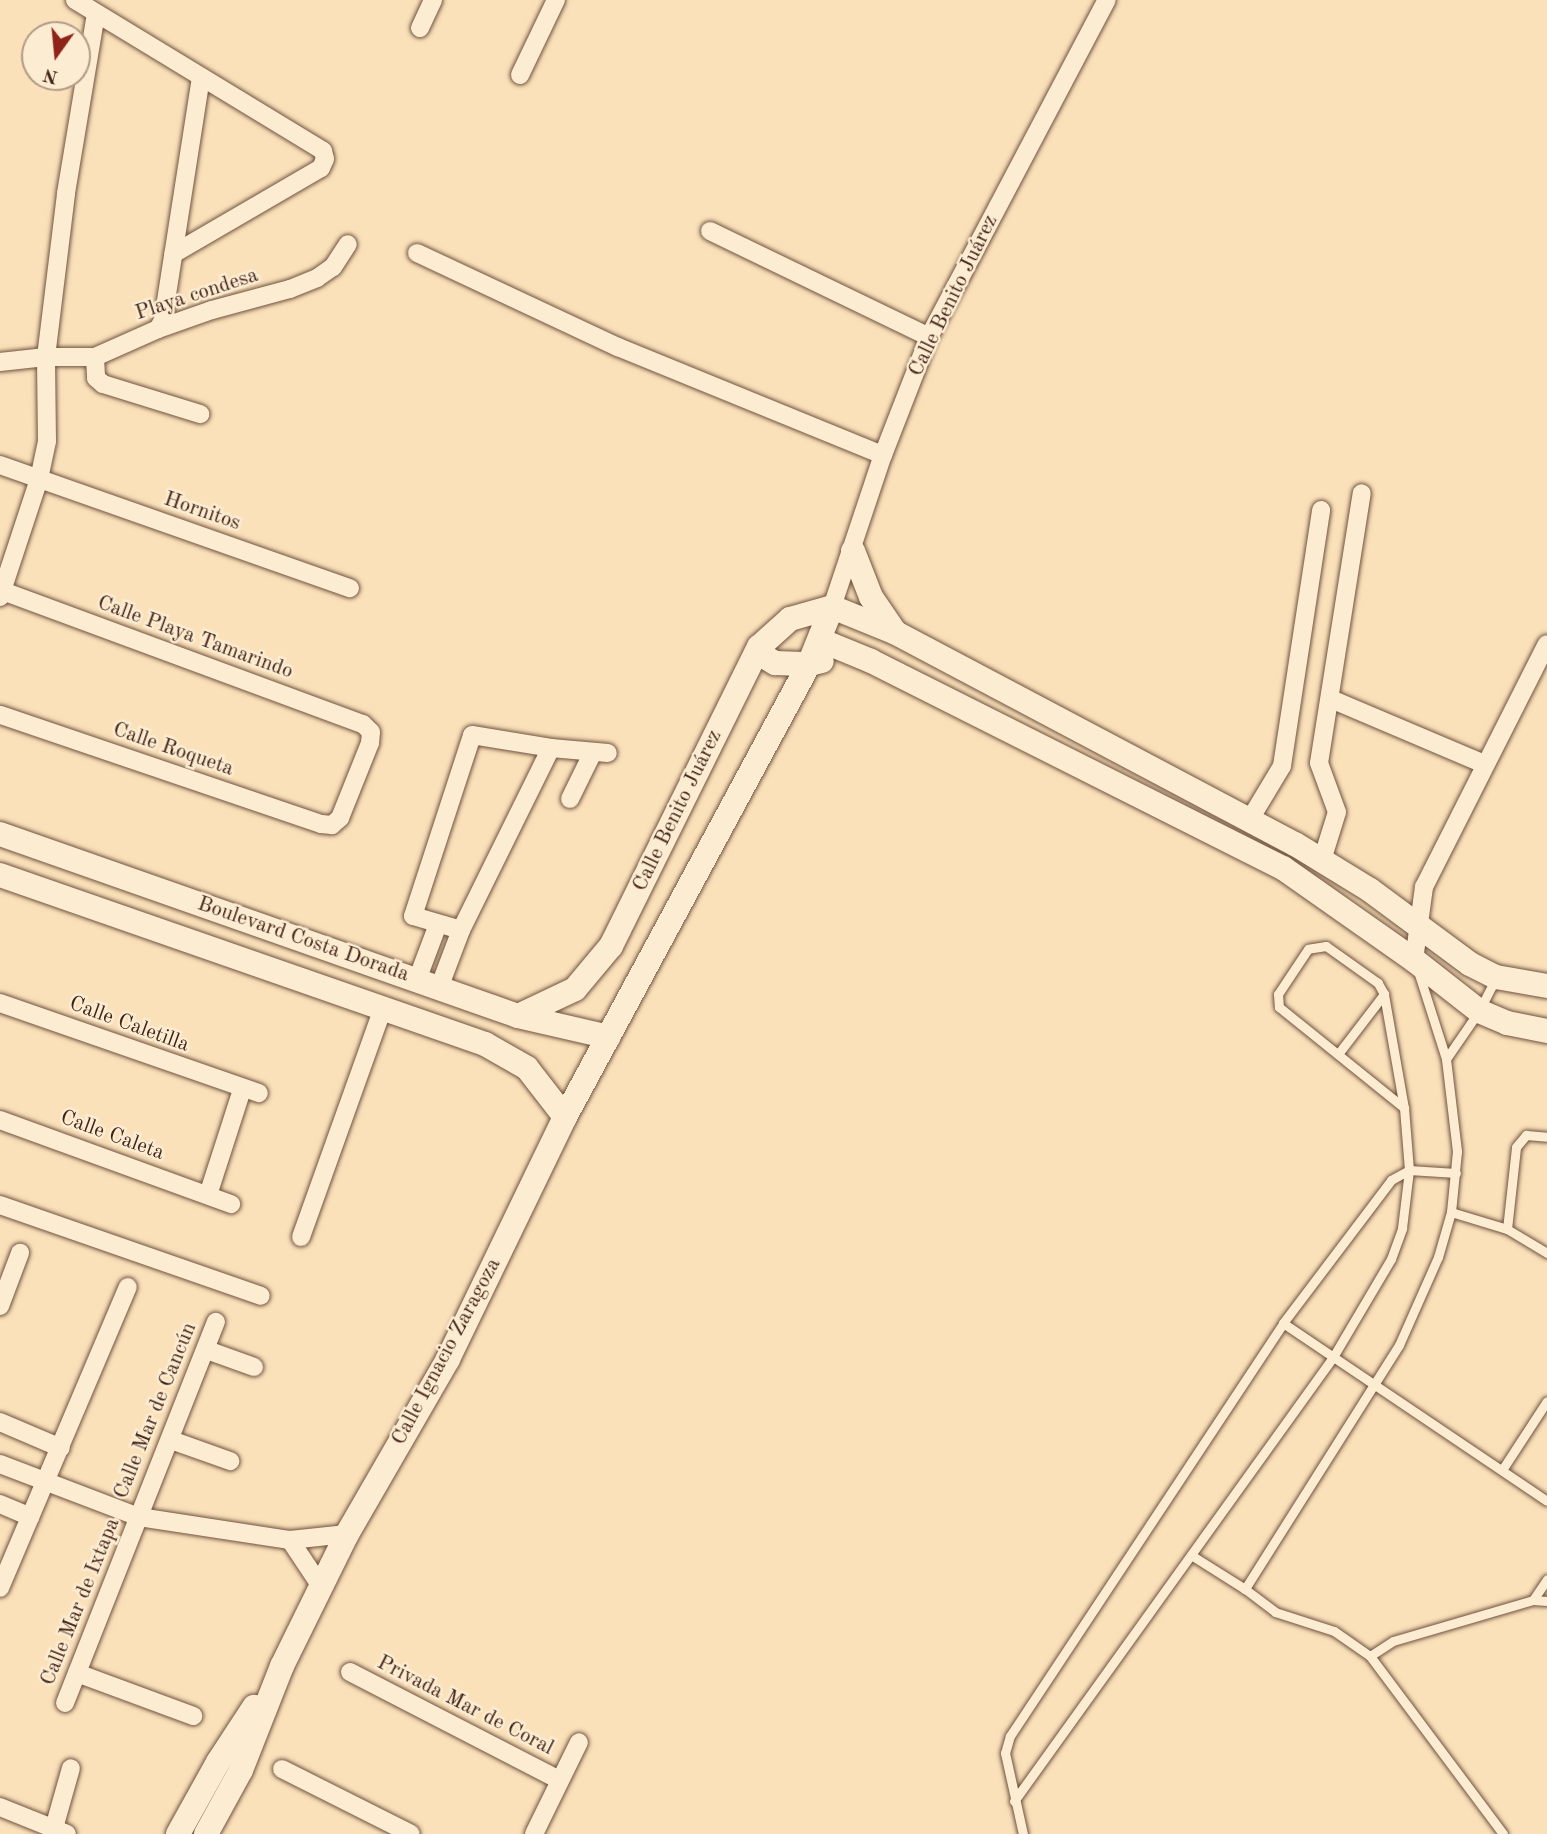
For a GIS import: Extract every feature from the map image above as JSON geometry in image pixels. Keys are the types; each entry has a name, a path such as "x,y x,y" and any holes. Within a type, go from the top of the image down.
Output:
{"main road":[{"path":"853,551 871,597 896,633"},
{"path":"832,607 896,633 1294,844 1418,923 1470,964 1496,977 1547,986"},
{"name":"Calle Benito Juárez","path":"609,1037 809,664 832,607"},
{"name":"Calle Benito Juárez","path":"518,1016 575,989 611,946 759,647 790,619 832,607"},
{"path":"820,640 871,660 1283,867 1479,1010 1507,1023 1547,1031"},
{"path":"759,647 765,657 775,663 809,664 838,657 871,660"},
{"path":"1178,815 1194,791"},
{"name":"Boulevard Costa Dorada","path":"0,834 518,1016 609,1037"},
{"name":"Boulevard Costa Dorada","path":"0,875 485,1044 527,1068 565,1117"},
{"path":"332,990 343,969 380,978 417,980"},
{"name":"Calle Ignacio Zaragoza","path":"206,1834 241,1770 282,1666 347,1534 448,1359 565,1117 609,1037"},
{"name":"Calle Ignacio Zaragoza","path":"178,1834 218,1762 282,1666"}],"street":[{"path":"75,0 323,150 325,159 321,168 173,254"},
{"path":"420,28 433,0"},
{"path":"520,75 556,0"},
{"name":"Calle Benito Juárez","path":"832,607 883,455 929,337 1107,0"},
{"path":"1,593 39,479 47,440 46,357 66,193 96,14"},
{"path":"158,329 163,320 201,77"},
{"path":"710,231 929,337"},
{"name":"Playa condesa","path":"0,362 46,357 95,357 158,329 212,310 290,289 317,278 332,267 348,244"},
{"path":"417,253 618,347 883,455"},
{"path":"95,357 96,378 103,384 200,414"},
{"name":"Hornitos","path":"0,465 350,589"},
{"path":"1322,860 1337,812 1319,763 1362,493"},
{"path":"1254,824 1282,766 1321,510"},
{"name":"Calle Playa Tamarindo","path":"1,593 363,724 371,732 370,743 340,818 332,825"},
{"path":"1414,960 1424,887 1547,643"},
{"path":"1331,699 1484,764"},
{"name":"Calle Roqueta","path":"0,715 321,824 332,825"},
{"path":"461,930 413,916 472,735 601,753 570,799"},
{"path":"417,980 461,930 551,748"},
{"path":"417,980 438,924"},
{"name":"Calle Caletilla","path":"0,1003 251,1091 208,1195"},
{"path":"301,1237 383,1008"},
{"name":"Calle Caleta","path":"0,1120 231,1204"},
{"path":"0,1205 261,1296"},
{"path":"0,1306 20,1253"},
{"path":"0,1588 128,1287"},
{"name":"Calle Mar de Cancún","path":"139,1517 172,1440 216,1322"},
{"path":"207,1350 254,1367"},
{"path":"0,1422 61,1448"},
{"path":"172,1440 230,1461"},
{"path":"0,1464 139,1517 290,1540 347,1534"},
{"path":"0,1504 30,1517"},
{"name":"Calle Mar de Ixtapa","path":"65,1703 139,1517"},
{"path":"290,1540 322,1588"},
{"name":"Privada Mar de Coral","path":"350,1672 559,1780"},
{"path":"77,1673 193,1716"},
{"path":"534,1834 579,1742"},
{"path":"0,1807 61,1831 71,1768"},
{"path":"282,1769 411,1834"}],"lane":[{"path":"1014,1801 1333,1357 1391,1258 1402,1228 1409,1170 1404,1108 1384,994 1378,983 1326,946 1308,948 1277,1000 1279,1007 1404,1108"},
{"path":"1245,1589 1374,1385 1410,1320 1438,1257 1451,1212 1457,1173 1446,1059 1414,960"},
{"path":"1446,1059 1479,1010 1496,977"},
{"path":"1338,1054 1384,994"},
{"path":"1507,1229 1516,1147 1526,1135 1547,1138"},
{"path":"1023,1834 1005,1752 1010,1736 1283,1323 1391,1180 1409,1170 1457,1173"},
{"path":"1451,1212 1507,1229 1547,1253"},
{"path":"1283,1323 1547,1501"},
{"path":"1502,1470 1547,1401"},
{"path":"1191,1555 1245,1589 1275,1612 1334,1631 1370,1656 1503,1834"},
{"path":"1534,1600 1547,1579"},
{"path":"1370,1656 1393,1641 1534,1600 1547,1601"}]}
